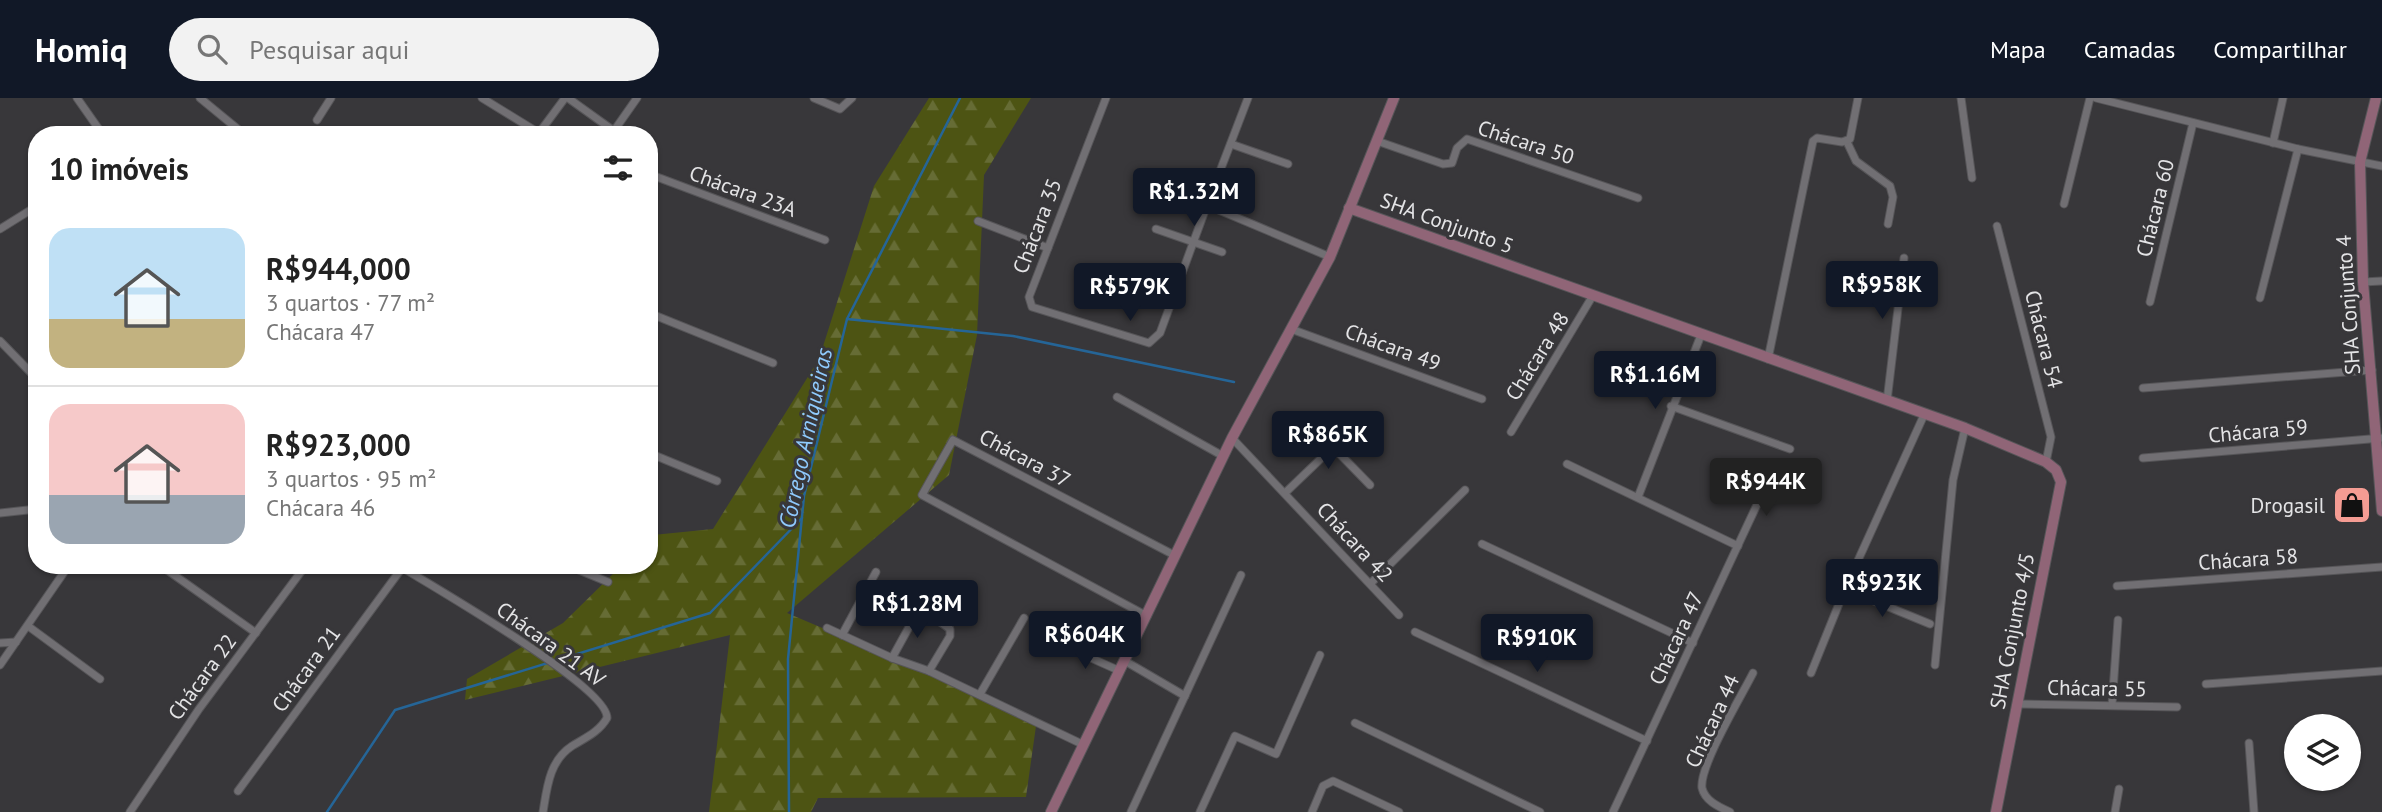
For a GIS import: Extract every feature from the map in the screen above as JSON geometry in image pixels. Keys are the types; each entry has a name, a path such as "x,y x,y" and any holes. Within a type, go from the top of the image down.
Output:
{"street":[{"path":"77,98 97,126"},
{"path":"200,98 234,126"},
{"path":"317,120 331,98"},
{"path":"482,98 528,126"},
{"path":"545,126 567,98 604,126"},
{"path":"618,126 637,98"},
{"path":"814,98 840,109 852,98"},
{"name":"Chácara 35","path":"1106,98 1028,298 1031,306 1149,343 1160,334 1248,98"},
{"path":"1349,208 1394,98"},
{"path":"1847,142 1853,133 1858,98"},
{"path":"1961,98 1972,178"},
{"path":"2064,204 2090,98"},
{"path":"2096,98 2298,149 2382,166"},
{"path":"2140,108 2142,98"},
{"path":"2273,143 2283,98"},
{"name":"SHA Conjunto 4","path":"2376,98 2360,162 2363,282 2379,439 2382,511"},
{"name":"Chácara 60","path":"2150,302 2193,124"},
{"path":"1768,359 1813,141 1825,138 1847,142"},
{"name":"Chácara 50","path":"1377,141 1443,164 1452,163 1457,148 1467,139 1638,198"},
{"path":"1847,142 1856,160 1890,186 1893,197 1888,224"},
{"path":"1231,144 1288,164"},
{"path":"2260,298 2298,149"},
{"name":"Chácara 23A","path":"658,177 825,240"},
{"path":"1207,205 1330,257"},
{"name":"SHA Conjunto 5","path":"1051,812 1232,438 1330,257 1349,208 1965,428 2046,462"},
{"path":"0,229 28,212"},
{"path":"978,221 1048,248"},
{"name":"Chácara 54","path":"1997,226 2051,437 2046,462"},
{"path":"1156,229 1222,252"},
{"path":"1887,401 1903,258"},
{"path":"2363,282 2382,281"},
{"name":"Chácara 48","path":"1511,432 1592,297"},
{"path":"658,317 772,363"},
{"name":"Chácara 49","path":"1291,329 1482,399"},
{"path":"1638,498 1700,335"},
{"path":"0,341 28,370"},
{"path":"2143,388 2372,370"},
{"path":"1117,397 1223,456"},
{"path":"1671,406 1790,449"},
{"path":"1811,673 1845,589 1924,415"},
{"path":"1935,665 1953,480 1965,428"},
{"name":"Chácara 42","path":"1232,438 1399,615"},
{"name":"Chácara 59","path":"2143,458 2379,439"},
{"name":"Chácara 37","path":"1147,616 922,495 953,440 1177,556"},
{"path":"1285,493 1333,447 1370,485"},
{"path":"658,457 717,481"},
{"name":"SHA Conjunto 4/5","path":"1996,812 2060,482 2056,470 2046,462"},
{"path":"1567,464 1738,546"},
{"name":"Chácara 47","path":"1613,812 1769,480"},
{"path":"1371,583 1465,490"},
{"path":"0,513 28,510"},
{"path":"1482,544 1693,643"},
{"name":"Chácara 58","path":"2117,586 2382,567"},
{"path":"842,635 876,572"},
{"path":"0,665 63,574"},
{"path":"173,574 256,633"},
{"name":"Chácara 22","path":"130,812 299,574"},
{"name":"Chácara 21","path":"238,791 394,574"},
{"name":"Chácara 21 AV","path":"413,574 525,643 601,702 607,718 601,728 559,757 549,776 543,812"},
{"path":"589,574 608,582"},
{"path":"1131,812 1241,575"},
{"path":"1845,589 1930,624"},
{"path":"891,658 919,609"},
{"path":"980,694 1024,618"},
{"path":"929,671 950,636 950,629 936,619"},
{"path":"2112,705 2118,620"},
{"path":"28,626 100,679"},
{"path":"827,628 891,658 929,671 980,694 1084,745"},
{"path":"1415,632 1647,741"},
{"path":"0,643 16,642"},
{"path":"1062,645 1122,666 1185,696"},
{"path":"1200,812 1235,736 1276,754 1320,655"},
{"path":"2206,684 2382,671"},
{"name":"Chácara 44","path":"1730,812 1712,803 1705,795 1702,784 1719,737 1753,673"},
{"name":"Chácara 55","path":"2017,704 2177,707"},
{"path":"1355,723 1540,812"},
{"path":"2249,743 2254,812"},
{"path":"1312,812 1323,786 1333,781 1399,812"},
{"path":"2115,812 2119,789"}],"green space":[{"path":"929,98 1031,98 984,175 977,335 949,475 787,613 1037,719 1026,797 818,798 811,812 709,812 730,635 465,700 467,679 563,623 613,574 658,574 658,534 713,529 819,359 874,186"}],"waterway":[{"name":"Córrego Arniqueiras","path":"789,812 788,659 804,496 847,319 960,98"},
{"path":"847,319 1013,336 1234,382"},
{"path":"327,812 395,710 710,613 802,518"}],"place":[{"name":"Drogasil","path":"2352,505"}]}
